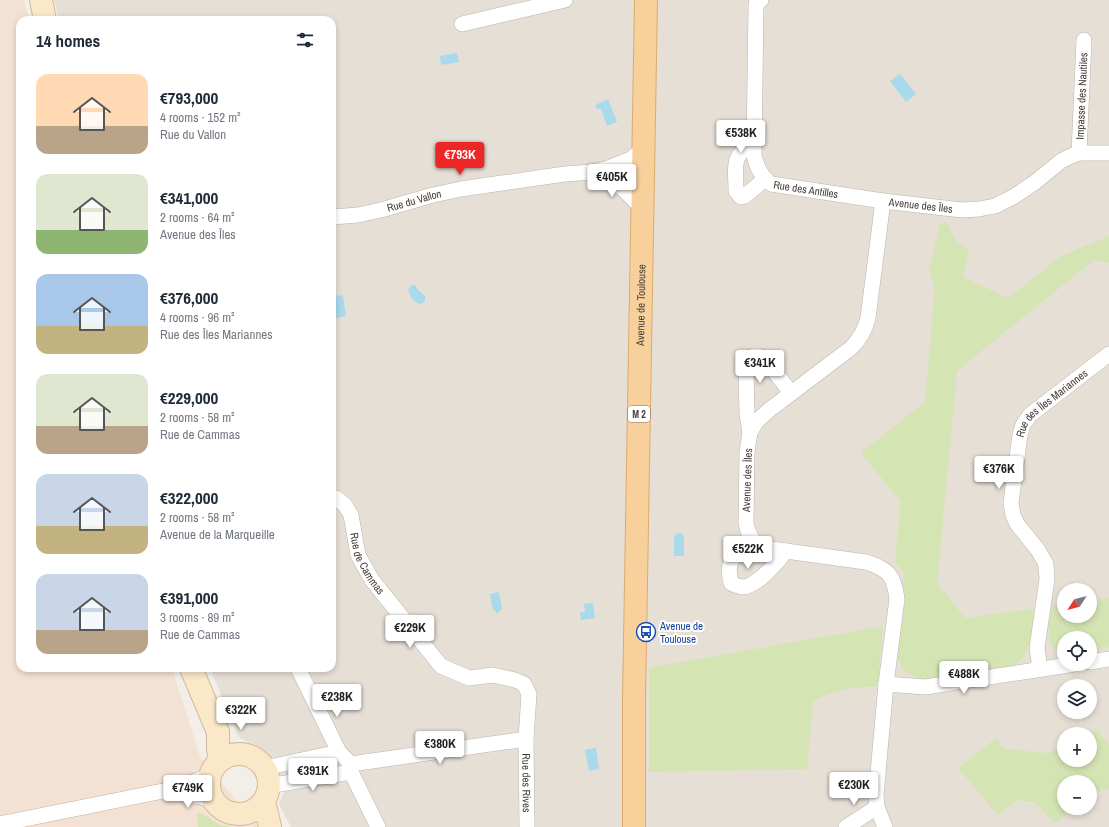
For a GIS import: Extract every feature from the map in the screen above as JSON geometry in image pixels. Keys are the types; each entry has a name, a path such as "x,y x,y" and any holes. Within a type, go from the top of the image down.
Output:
{"main road":[{"name":"Avenue de Toulouse","path":"634,827 634,706 646,0"}],"street":[{"path":"41,0 44,16"},
{"path":"462,24 565,0"},
{"name":"Rue des Antilles","path":"758,1 754,155 760,174 771,184 780,186 883,201"},
{"name":"Impasse des Nautiles","path":"1079,153 1084,40"},
{"path":"754,143 739,153 736,158 736,191 741,197 745,196 765,179"},
{"name":"Rue du Vallon","path":"336,217 358,215 381,210 434,195 472,187 566,174 592,172 608,168 631,159 644,148"},
{"name":"Avenue des Îles","path":"752,540 748,532 746,522 747,452 750,432 761,417 851,348 860,339 865,330 868,318 883,201 962,210 995,206 1013,197 1061,161 1079,153 1109,153"},
{"name":"Rue du Vallon","path":"592,172 606,177 622,188 643,209"},
{"name":"Rue des Îles Mariannes","path":"1040,669 1037,648 1046,579 1046,564 1038,550 1017,524 1013,515 1011,503 1020,435 1023,425 1030,415 1109,354"},
{"path":"750,432 747,414 746,370 747,361 752,356 759,356 766,360 792,393"},
{"name":"Rue de Cammas","path":"336,498 345,504 352,515 358,554 372,580 441,666 469,678 493,675 515,680 524,684 529,694 526,739"},
{"path":"786,551 778,562 754,583 742,587 736,586 731,582 729,565 732,556 752,540 764,548 786,551 866,562 880,566 889,574 895,586 897,599 886,684 876,795 877,807 884,825"},
{"path":"1097,661 1109,659"},
{"path":"886,684 925,687 1057,667"},
{"path":"193,672 218,732 218,749 215,768 209,788 213,799 219,807 228,812 240,814 260,792 269,767 338,752"},
{"path":"300,672 338,752 351,768 378,827"},
{"path":"218,732 241,754"},
{"path":"260,792 351,768 526,739"},
{"name":"Rue des Rives","path":"526,739 527,827"},
{"path":"0,824 168,790 215,768 230,756 241,754 251,757 269,827"},
{"path":"168,790 213,799"},
{"path":"846,827 877,807"}],"shaded area":[{"path":"0,0 24,0 28,16 16,16 16,672 173,672 200,757 259,827 0,827"},
{"path":"54,0 1109,0 1109,827 291,827 279,804 284,792 259,747 240,738 212,672 336,672 336,16 58,16"}],"green space":[{"path":"947,222 956,242 969,250 963,277 1008,298 1060,257 1109,236 1109,263 1094,260 957,371 937,583 965,618 1034,609 1031,637 1027,652 1015,664 1006,669 925,681 904,671 896,656 904,573 895,562 901,502 861,453 925,402 935,288 929,272 940,224"},
{"path":"1109,598 1109,647 1097,650 1097,631 1057,631 1057,652 1052,647 1049,635 1052,606 1057,606 1057,623 1097,623 1097,600"},
{"path":"883,626 878,686 836,692 813,702 807,769 649,772 649,668"},
{"path":"1097,730 1109,745 1109,790 1103,789 1097,793 1097,775 1057,775 1057,815 1066,815 1054,823 1035,802 1016,800 998,815 958,768 996,738 1004,749 1046,753 1057,749 1057,767 1097,767"},
{"path":"201,813 220,825 232,827 198,827 197,814"}],"water":[{"path":"457,53 459,62 441,65 440,56"},
{"path":"900,74 916,94 906,102 890,81"},
{"path":"608,99 617,122 607,126 601,109 597,109 595,105"},
{"path":"412,285 415,285 425,296 423,303 419,304 412,299 408,290"},
{"path":"343,295 346,316 336,318 336,296"},
{"path":"677,533 684,536 684,556 674,556 674,536"},
{"path":"499,592 502,609 500,612 496,613 495,610 493,611 490,594"},
{"path":"593,603 595,618 581,620 580,613 585,612 584,604"},
{"path":"596,748 599,769 589,771 585,750"}],"place":[{"name":"Avenue de Toulouse","path":"646,632"}]}
